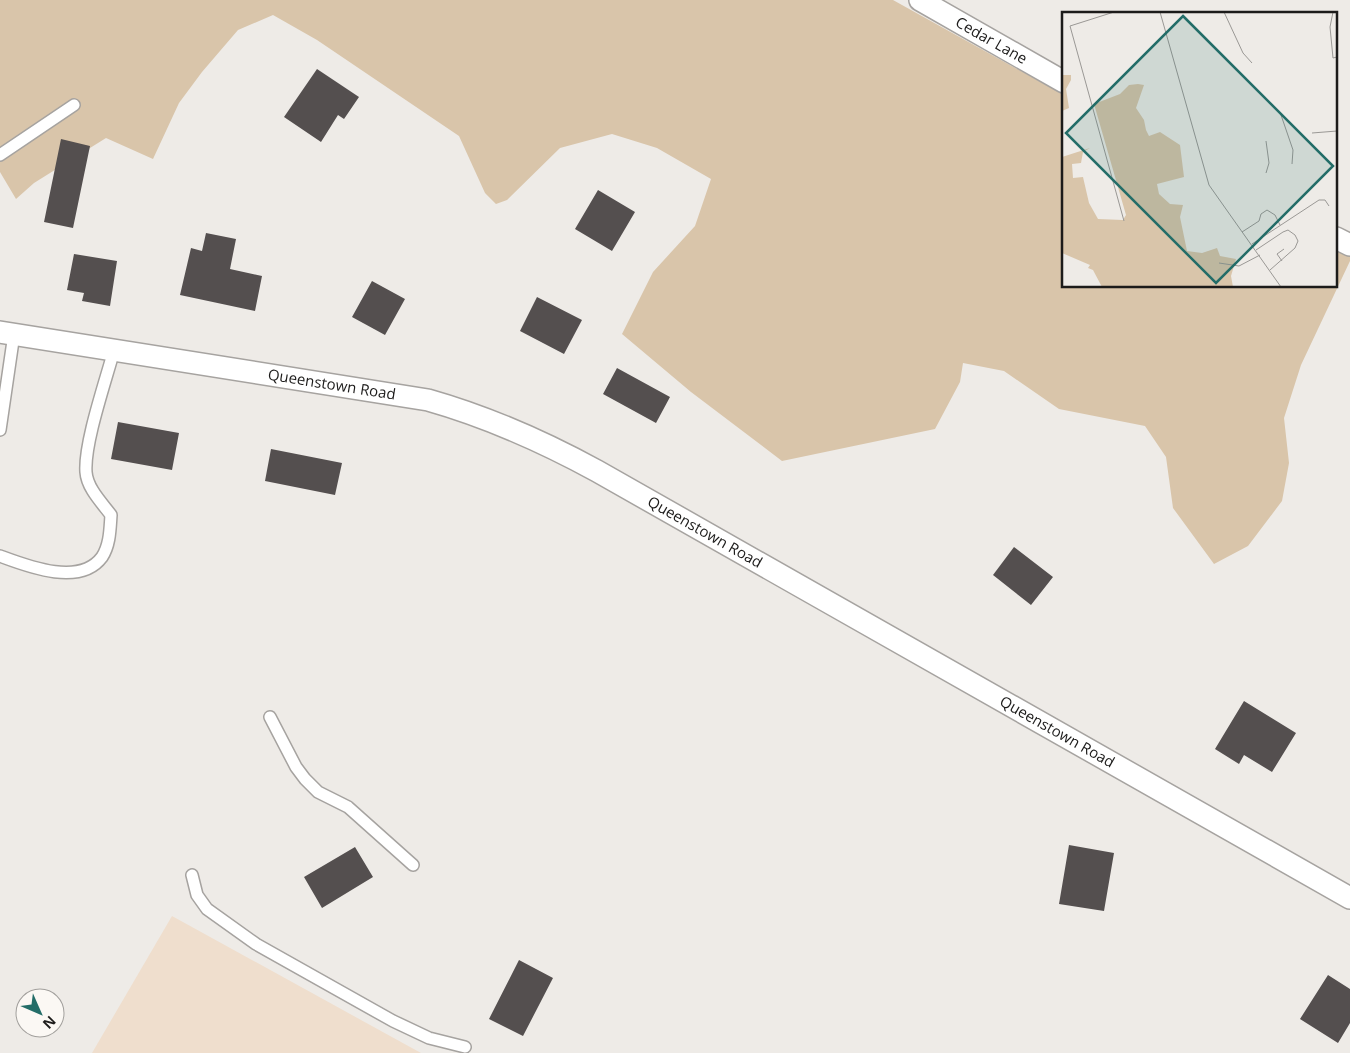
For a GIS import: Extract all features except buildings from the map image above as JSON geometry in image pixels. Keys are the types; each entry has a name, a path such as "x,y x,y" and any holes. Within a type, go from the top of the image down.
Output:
{"street":[{"name":"Cedar Lane","path":"920,0 1062,81"},
{"path":"1338,239 1350,245"},
{"name":"Queenstown Road","path":"7,333 428,400 472,412 522,432 597,471 1350,898"}],"lane":[{"path":"0,155 74,105"},
{"path":"0,430 8,379 7,333"},
{"path":"0,556 40,571 66,573 90,566 102,557 109,540 111,515 94,493 86,473 90,438 114,350"},
{"path":"0,367 8,379"},
{"path":"270,717 296,767 305,779 318,792 348,807 413,865"},
{"path":"192,875 197,895 208,910 256,944 392,1021 429,1038 465,1047"}],"shaded area":[{"path":"0,0 893,0 1062,94 1062,288 1337,288 1301,365 1284,418 1289,463 1282,501 1248,546 1214,564 1173,508 1166,457 1145,426 1059,409 1004,371 963,363 960,382 935,429 782,461 691,392 622,334 653,272 695,226 711,179 657,148 612,134 560,148 507,200 496,204 485,193 459,136 317,40 273,15 238,30 202,72 179,103 153,159 106,138 34,183 16,199 0,172"},
{"path":"1338,247 1350,254 1350,261 1338,286"},
{"path":"172,916 421,1053 92,1053"}]}
